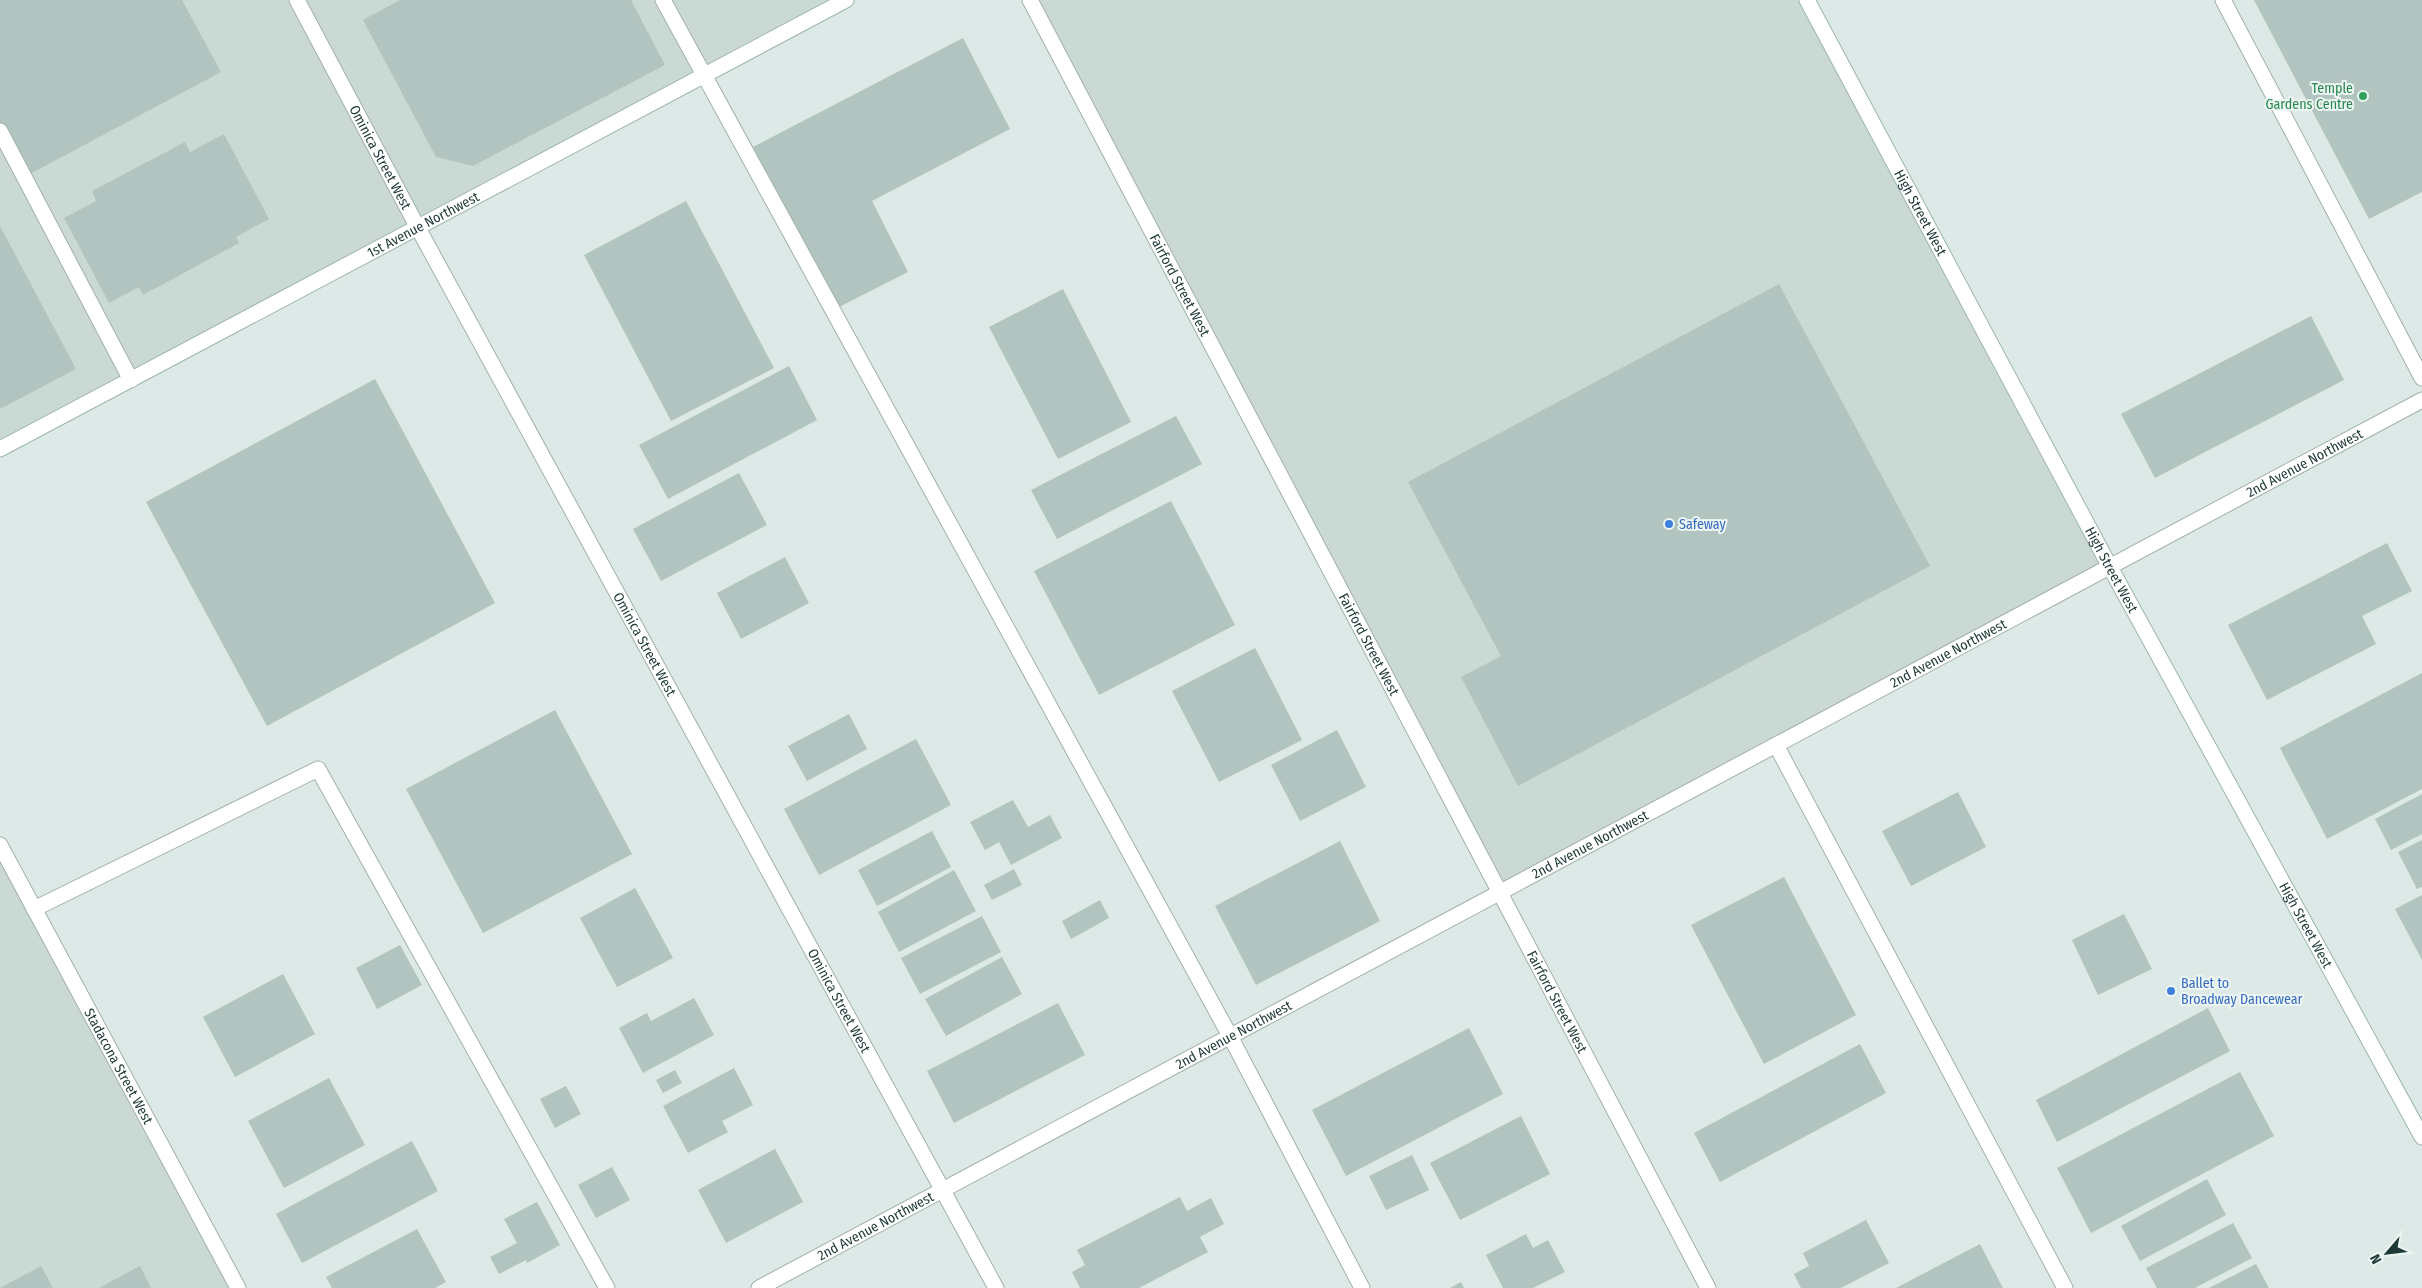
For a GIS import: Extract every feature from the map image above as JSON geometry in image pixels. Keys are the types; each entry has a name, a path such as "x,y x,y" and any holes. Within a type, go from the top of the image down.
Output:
{"street":[{"name":"Ominica Street West","path":"296,0 418,228 996,1288"},
{"path":"664,0 1230,1036 1362,1288"},
{"name":"1st Avenue Northwest","path":"0,449 846,0"},
{"name":"Fairford Street West","path":"1030,0 1708,1288"},
{"name":"High Street West","path":"1807,0 2110,566 2422,1137"},
{"path":"2223,0 2422,378"},
{"path":"0,131 131,380"},
{"name":"2nd Avenue Northwest","path":"759,1288 2422,400"},
{"path":"1776,745 2065,1288"},
{"path":"34,909 318,769 607,1288"},
{"name":"Stadacona Street West","path":"0,845 238,1288"}],"shaded area":[{"path":"0,0 846,0 0,449"},
{"path":"1030,0 1807,0 2110,567 1499,893"},
{"path":"0,845 238,1288 0,1288"}],"building":[{"path":"0,0 182,0 221,72 28,175 0,122"},
{"path":"400,0 631,0 665,65 473,166 436,157 363,20"},
{"name":"Temple Gardens Centre","path":"2254,0 2422,0 2422,192 2369,219"},
{"path":"963,38 1010,129 872,201 908,272 837,308 753,147"},
{"path":"224,134 269,219 236,237 239,243 143,295 139,287 109,303 64,218 96,201 92,191 185,142 190,152"},
{"path":"686,201 774,368 671,421 584,255"},
{"path":"0,226 76,369 0,409"},
{"name":"Safeway","path":"1779,284 1930,566 1518,786 1461,677 1501,656 1408,482"},
{"path":"1063,289 1131,422 1058,459 989,327"},
{"path":"2311,316 2344,380 2155,478 2121,414"},
{"path":"789,366 817,420 668,499 639,445"},
{"path":"375,379 495,603 267,726 146,502"},
{"path":"1176,416 1202,464 1057,539 1031,490"},
{"path":"739,473 767,525 661,581 633,529"},
{"path":"1171,501 1235,625 1099,695 1034,571"},
{"path":"2387,543 2412,591 2362,616 2376,644 2267,700 2228,625"},
{"path":"785,557 809,603 741,639 717,593"},
{"path":"1255,648 1302,740 1219,782 1172,691"},
{"path":"2422,673 2422,789 2327,839 2280,748"},
{"path":"555,710 632,854 483,933 406,789"},
{"path":"849,714 867,749 807,781 788,746"},
{"path":"1337,730 1366,787 1300,821 1271,765"},
{"path":"916,739 951,805 819,875 784,809"},
{"path":"1958,792 1986,847 1911,886 1882,831"},
{"path":"2422,794 2422,834 2391,850 2375,819"},
{"path":"1013,800 1028,827 1050,815 1062,838 1011,865 999,842 985,850 970,822"},
{"path":"932,831 951,867 877,906 858,870"},
{"path":"2422,840 2422,887 2417,889 2398,852"},
{"path":"1340,841 1380,921 1256,985 1215,906"},
{"path":"1014,869 1022,885 992,900 984,885"},
{"path":"954,870 976,911 899,952 878,912"},
{"path":"1784,877 1856,1015 1764,1064 1691,925"},
{"path":"635,888 673,958 617,987 580,918"},
{"path":"2422,895 2422,960 2395,909"},
{"path":"1100,900 1109,918 1071,939 1062,921"},
{"path":"2124,914 2152,969 2098,995 2072,940"},
{"path":"982,916 1001,952 920,994 901,958"},
{"path":"400,945 422,985 377,1009 356,968"},
{"path":"1002,957 1022,994 946,1036 925,999"},
{"path":"283,974 315,1034 235,1077 203,1017"},
{"path":"694,998 714,1035 643,1073 619,1028 647,1013 651,1021"},
{"path":"1058,1003 1085,1055 954,1123 927,1071"},
{"path":"2208,1008 2230,1051 2057,1142 2036,1100"},
{"path":"1469,1028 1503,1094 1346,1176 1312,1110"},
{"path":"1860,1044 1886,1093 1720,1182 1694,1133"},
{"path":"734,1068 753,1105 722,1121 728,1132 688,1153 663,1106"},
{"path":"675,1070 682,1083 663,1093 656,1080"},
{"path":"2240,1072 2274,1136 2091,1233 2057,1168"},
{"path":"329,1078 365,1145 284,1188 248,1121"},
{"path":"566,1086 581,1114 555,1128 540,1099"},
{"path":"1521,1116 1550,1174 1460,1220 1430,1163"},
{"path":"412,1141 438,1191 302,1263 276,1214"},
{"path":"775,1149 803,1202 726,1243 698,1190"},
{"path":"1412,1155 1429,1190 1386,1210 1369,1176"},
{"path":"612,1167 630,1200 596,1218 578,1185"},
{"path":"2207,1179 2226,1215 2140,1261 2121,1226"},
{"path":"1180,1197 1187,1211 1211,1198 1224,1224 1200,1237 1208,1252 1139,1288 1080,1288 1072,1272 1085,1265 1077,1250"},
{"path":"537,1202 560,1245 527,1263 526,1260 499,1274 490,1257 517,1243 504,1219"},
{"path":"1866,1220 1889,1263 1841,1288 1801,1288 1794,1274 1809,1266 1803,1253"},
{"path":"2233,1223 2252,1258 2195,1288 2157,1288 2146,1268"},
{"path":"417,1229 446,1282 435,1288 332,1288 326,1277"},
{"path":"1526,1234 1533,1248 1548,1240 1565,1272 1533,1288 1503,1288 1486,1255"},
{"path":"1980,1244 2003,1288 1896,1288"},
{"path":"2256,1264 2269,1288 2209,1288"},
{"path":"41,1266 53,1288 0,1288"},
{"path":"140,1266 151,1288 99,1288"},
{"path":"1461,1282 1464,1288 1450,1288"}],"place":[{"name":"Temple Gardens Centre","path":"2363,96"},
{"name":"Safeway","path":"1669,524"},
{"name":"Ballet to Broadway Dancewear","path":"2171,991"}]}
